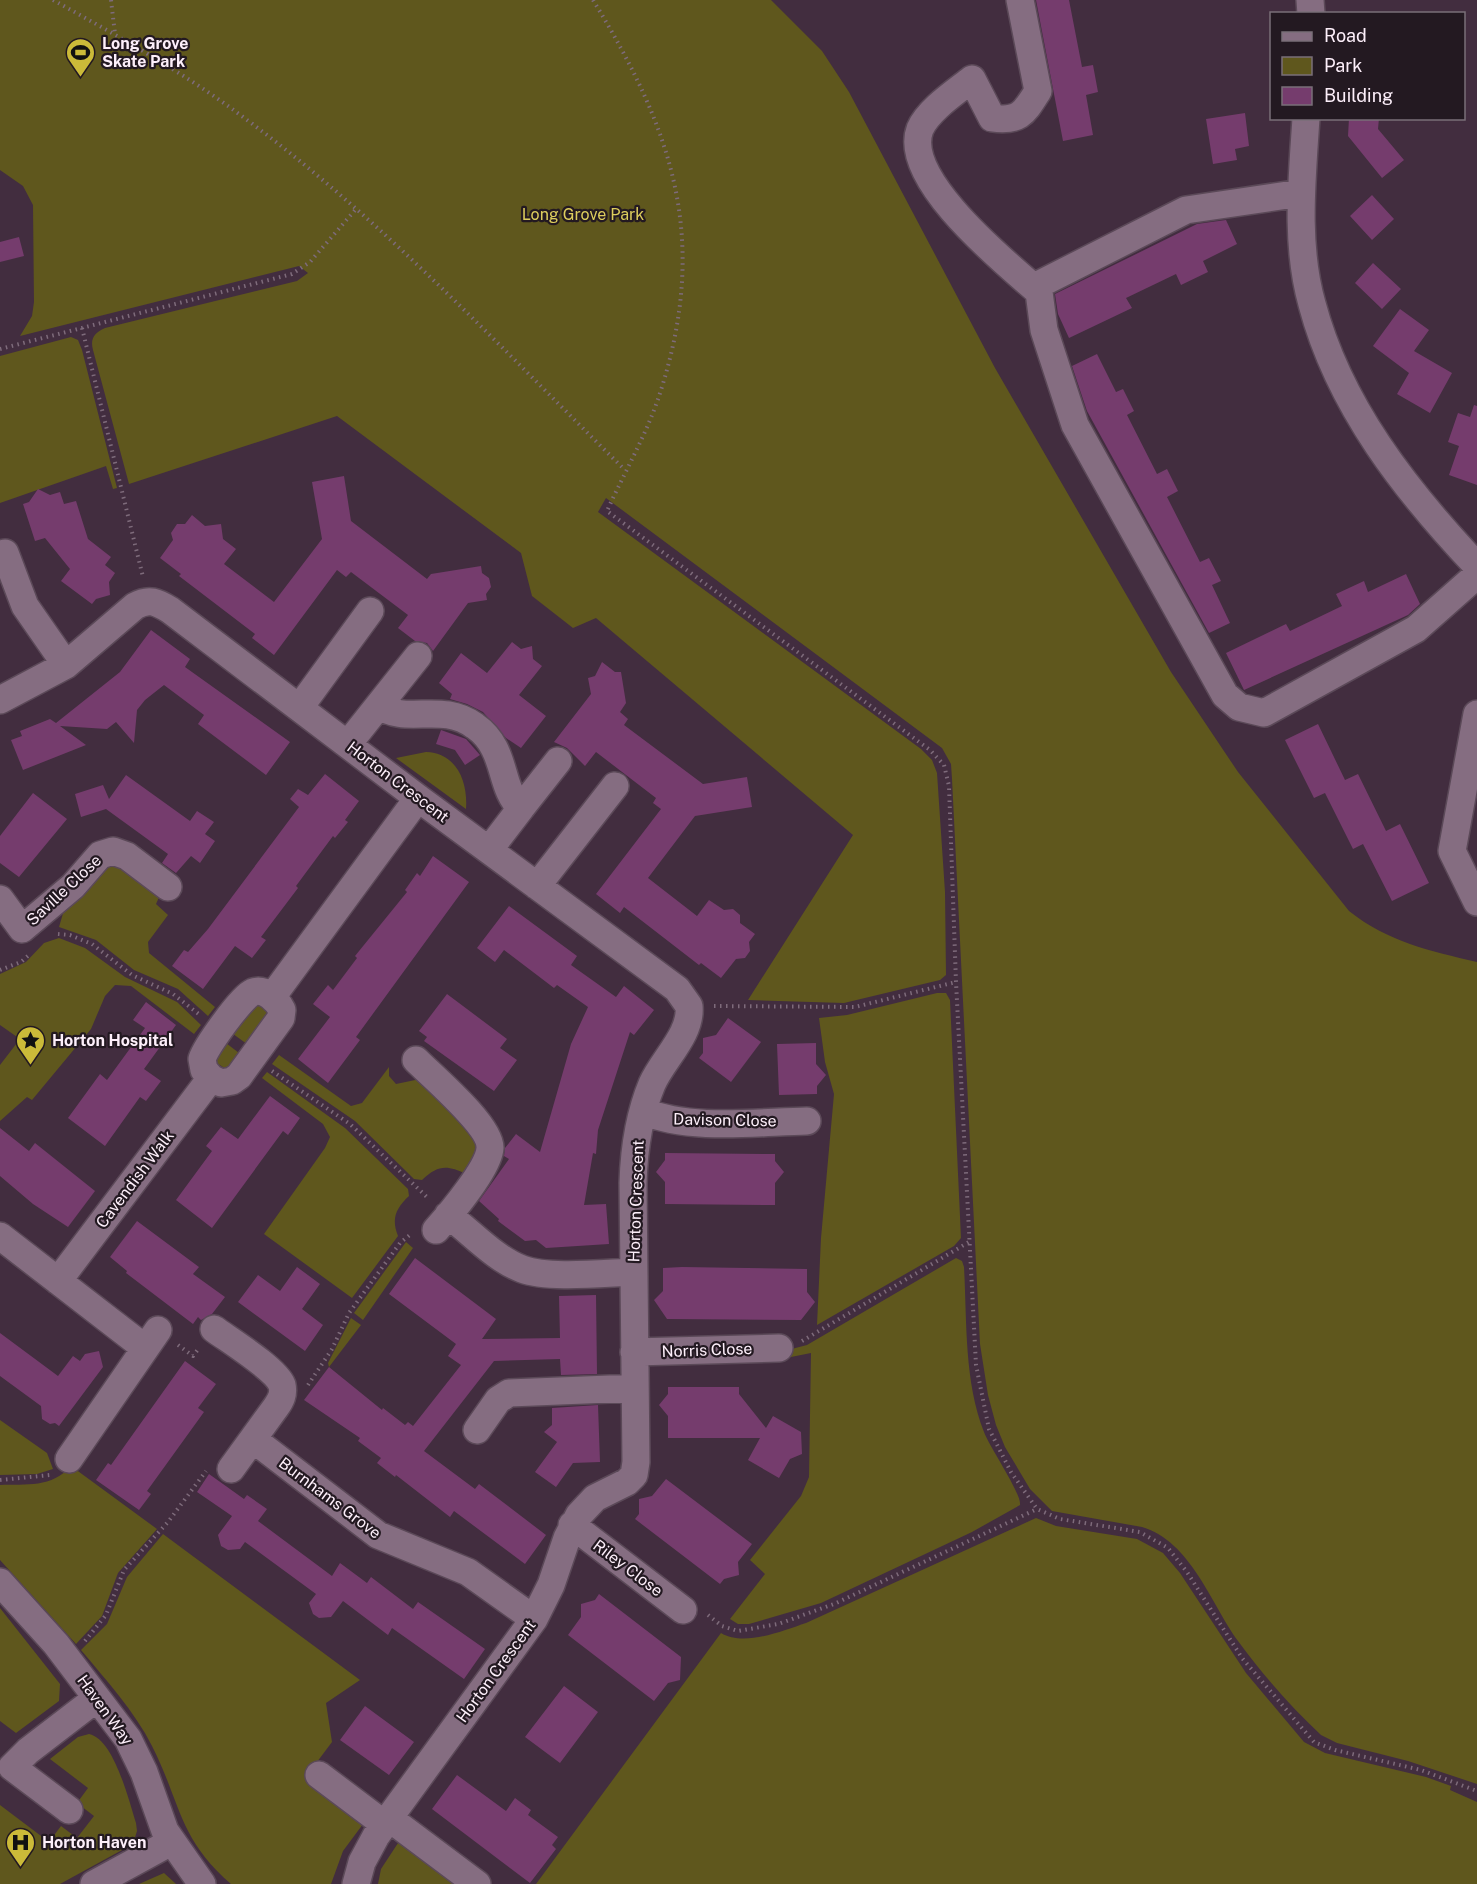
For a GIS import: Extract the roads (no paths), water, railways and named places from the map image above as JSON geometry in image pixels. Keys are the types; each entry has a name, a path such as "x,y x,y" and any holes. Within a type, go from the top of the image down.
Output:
{"street":[{"path":"1020,0 1038,91 1024,112 1010,120 992,118 972,79 940,105 920,129 919,153 933,189 981,240 1039,292 1044,330 1075,425 1225,695 1239,707 1264,713 1416,630 1477,575"},
{"path":"1306,120 1301,194 1303,246 1311,303 1330,357 1357,412 1386,458 1429,515 1477,566"},
{"path":"1034,288 1186,210 1301,194"},
{"path":"0,700 66,665 25,606 5,553"},
{"name":"Horton Crescent","path":"66,665 130,609 149,601 170,610 418,798 677,989 689,1006 685,1028 657,1074 643,1111 634,1169 636,1462 634,1475 624,1485 595,1498 572,1525 551,1585 534,1619 387,1821 365,1855 356,1884"},
{"path":"300,707 370,611"},
{"path":"348,744 418,656"},
{"path":"379,705 393,713 447,713 475,725 495,747 512,796 521,808"},
{"path":"1477,714 1452,851 1477,902"},
{"path":"489,850 558,761"},
{"path":"537,886 615,786"},
{"path":"272,997 418,798"},
{"name":"Saville Close","path":"0,899 16,935 73,886 100,855 108,851 122,853 168,888"},
{"path":"260,992 272,997 282,1010 281,1018 253,1057 232,1081 221,1083 211,1078 204,1070 202,1059 230,1017 249,994 260,992"},
{"path":"416,1060 480,1126 490,1146 487,1161 442,1222 525,1270 544,1273 633,1272"},
{"name":"Cavendish Walk","path":"58,1281 211,1078"},
{"name":"Davison Close","path":"643,1111 665,1119 687,1122 807,1121"},
{"path":"0,1236 58,1281 151,1339 69,1459"},
{"path":"214,1329 277,1377 283,1391 279,1404 231,1469"},
{"name":"Norris Close","path":"634,1352 779,1348"},
{"path":"477,1430 498,1400 509,1393 635,1388"},
{"name":"Burnhams Grove","path":"254,1440 378,1535 468,1572 534,1619"},
{"name":"Riley Close","path":"572,1525 683,1610"},
{"name":"Haven Way","path":"0,1582 66,1657 133,1748 171,1842 202,1884"},
{"path":"69,1810 6,1762 28,1751 97,1698"},
{"path":"319,1775 477,1884"},
{"path":"94,1884 171,1842"}],"place":[{"name":"Long Grove Skate Park","path":"81,78"},
{"name":"Horton Hospital","path":"31,1066"},
{"name":"Horton Haven","path":"21,1868"}],"park label":[{"name":"Long Grove Park","path":"583,214"}]}
